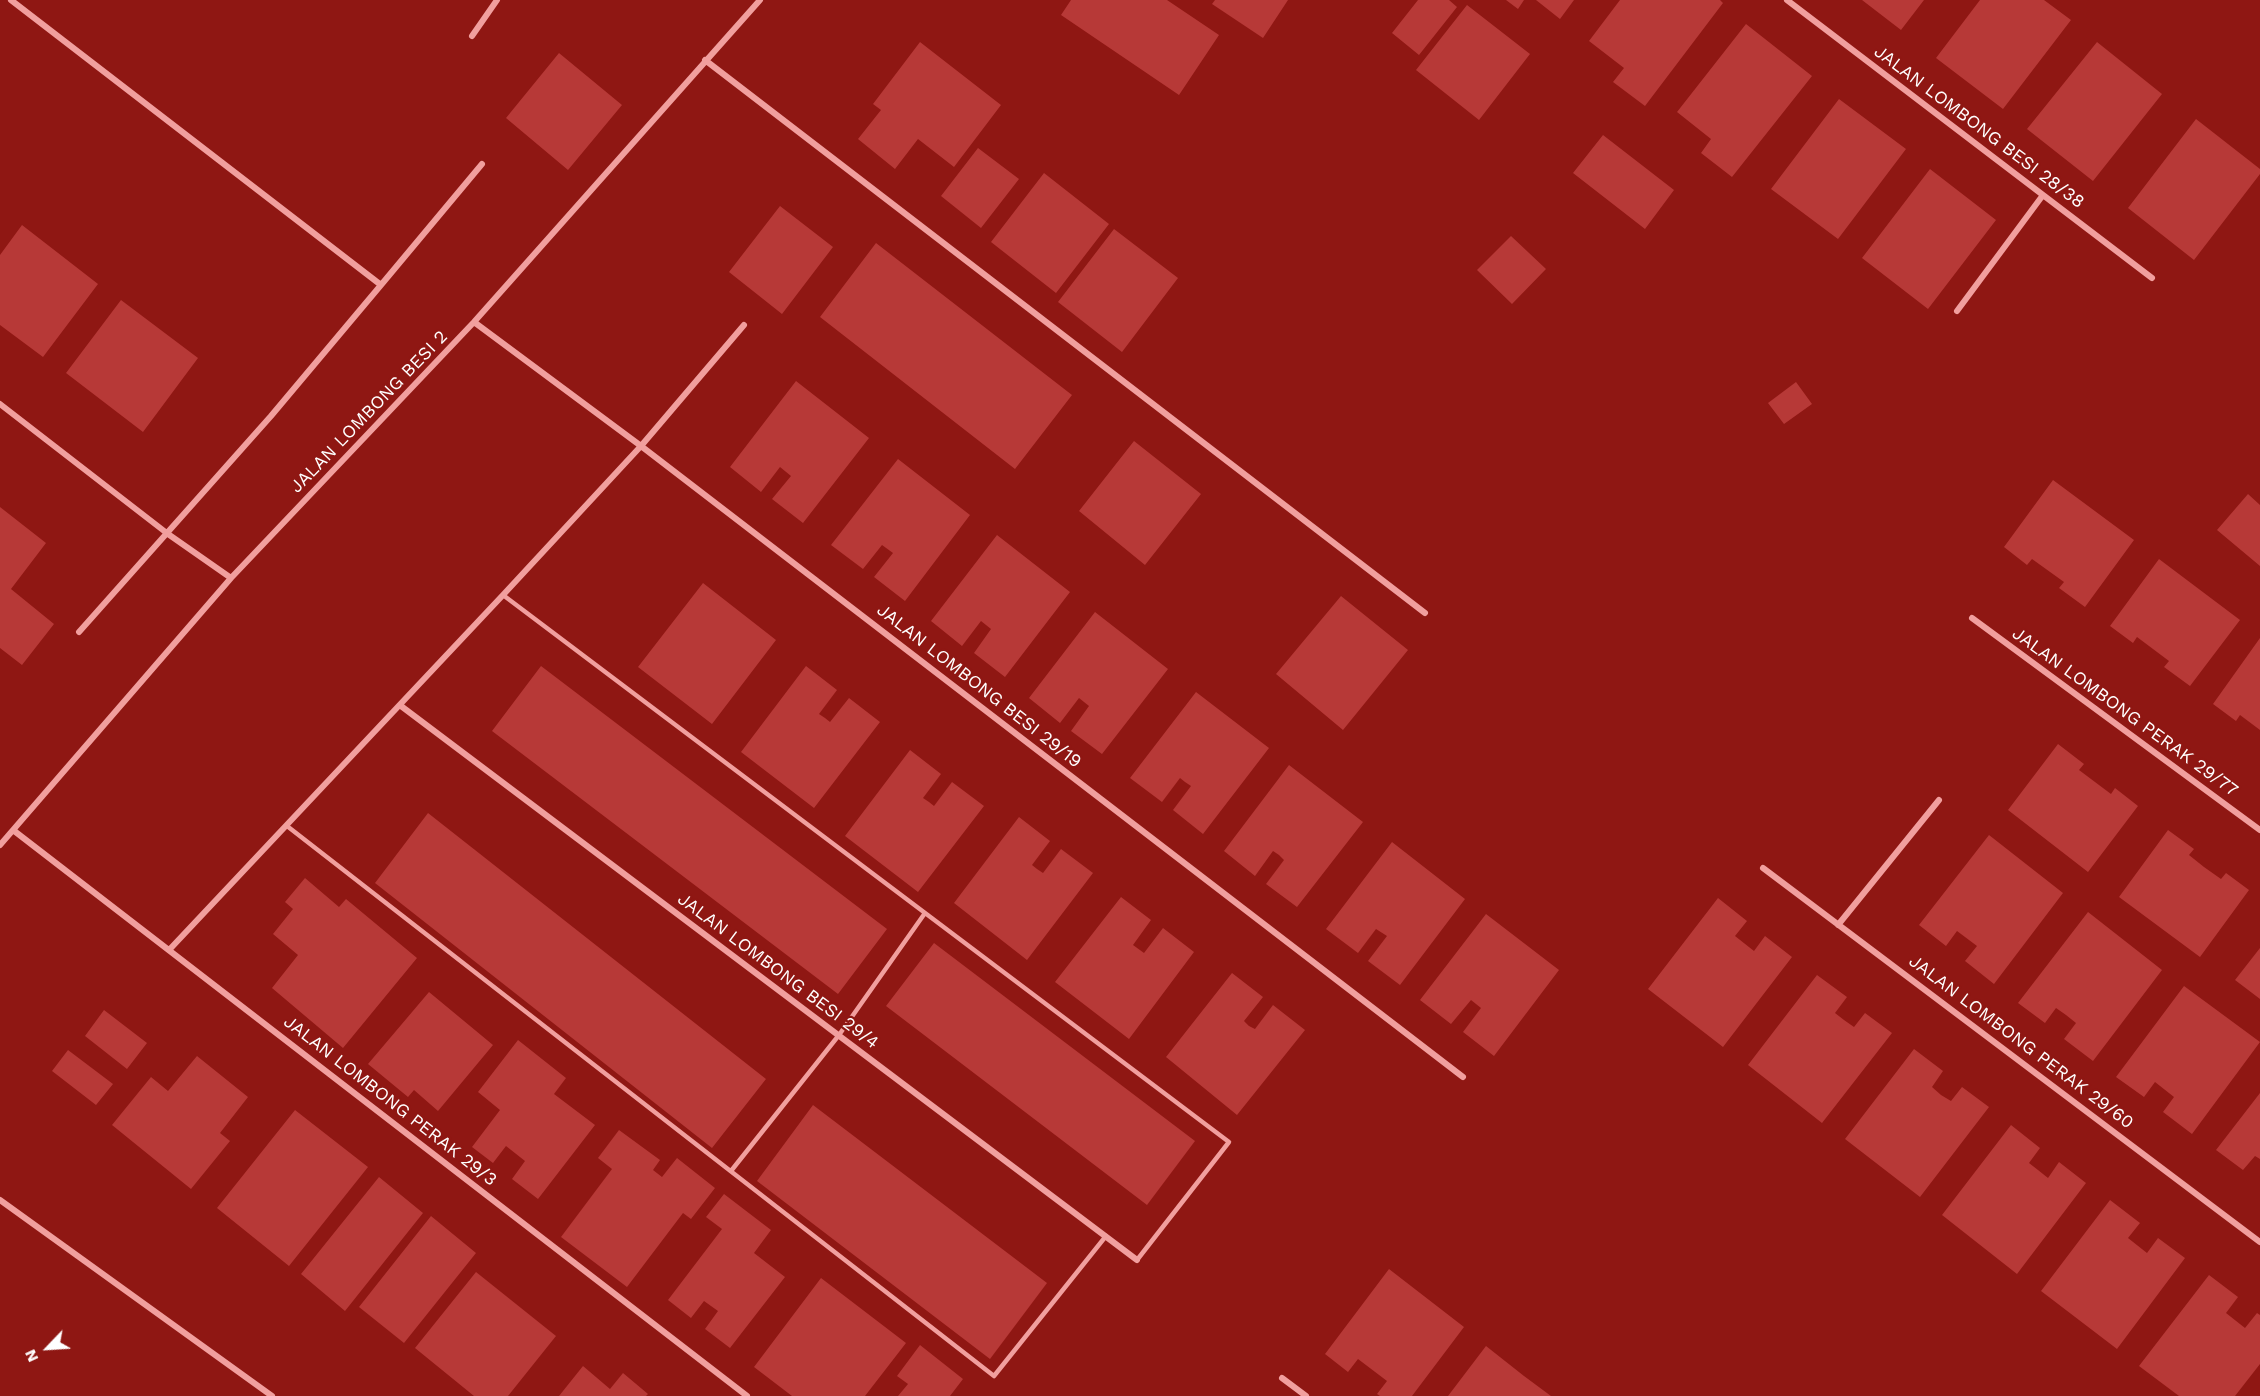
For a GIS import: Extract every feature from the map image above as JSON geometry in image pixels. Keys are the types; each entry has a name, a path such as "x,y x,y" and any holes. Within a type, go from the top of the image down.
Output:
{"street":[{"path":"12,0 381,285"},
{"path":"472,36 497,0"},
{"name":"JALAN LOMBONG BESI 2","path":"0,845 231,578 474,322 760,0"},
{"name":"JALAN LOMBONG BESI 28/38","path":"1787,0 2151,278"},
{"path":"705,60 1425,613"},
{"path":"79,632 168,534 483,164"},
{"path":"1957,311 2043,195"},
{"name":"JALAN LOMBONG BESI 29/19","path":"474,322 641,446 1463,1077"},
{"path":"170,950 401,706 641,446 744,325"},
{"path":"0,404 168,534 231,578"},
{"name":"JALAN LOMBONG PERAK 29/77","path":"1972,618 2260,830"},
{"name":"JALAN LOMBONG BESI 29/4","path":"401,706 1137,1260"},
{"path":"1838,924 1939,800"},
{"name":"JALAN LOMBONG PERAK 29/3","path":"14,830 747,1396"},
{"name":"JALAN LOMBONG PERAK 29/60","path":"1763,868 2260,1242"},
{"path":"0,1200 272,1396"},
{"path":"1282,1378 1306,1396"}],"lane":[{"path":"503,596 1229,1142 1137,1260"},
{"path":"287,826 994,1376 1106,1236"},
{"path":"731,1171 839,1035 926,913"}],"building":[{"path":"1071,0 1167,0 1219,35 1179,95 1061,15"},
{"path":"1215,0 1288,0 1263,38 1212,4"},
{"path":"1418,0 1449,0 1457,7 1419,55 1392,33"},
{"path":"1506,0 1524,0 1518,9"},
{"path":"1536,0 1574,0 1560,19"},
{"path":"1620,0 1720,0 1723,3 1645,106 1613,82 1624,68 1589,41"},
{"path":"1862,0 1924,0 1901,30"},
{"path":"1980,0 2044,0 2071,20 2003,109 1936,58"},
{"path":"1467,5 1530,54 1479,120 1416,70"},
{"path":"1746,24 1812,76 1732,177 1701,153 1711,139 1677,112"},
{"path":"920,42 1001,105 954,167 918,139 895,169 858,139 881,110 873,104"},
{"path":"2097,42 2162,94 2093,181 2027,129"},
{"path":"559,53 622,105 568,170 506,118"},
{"path":"1839,99 1906,149 1838,239 1771,189"},
{"path":"2196,119 2260,169 2260,174 2194,260 2128,208"},
{"path":"1603,135 1674,190 1645,229 1573,173"},
{"path":"978,148 1019,179 981,228 941,196"},
{"path":"1930,169 1996,220 1928,309 1862,258"},
{"path":"1044,173 1109,224 1056,293 991,242"},
{"path":"780,206 833,247 782,314 729,272"},
{"path":"22,225 98,284 43,357 0,325 0,255"},
{"path":"1114,229 1178,278 1122,352 1058,302"},
{"path":"1511,236 1546,269 1512,304 1477,270"},
{"path":"876,243 1072,395 1015,469 820,317"},
{"path":"121,300 198,358 143,432 66,373"},
{"path":"796,381 869,438 803,523 772,499 791,476 780,467 761,492 730,467"},
{"path":"1796,382 1812,404 1784,424 1768,403"},
{"path":"1134,441 1201,494 1145,565 1079,511"},
{"path":"898,459 970,515 905,601 874,577 893,553 882,545 863,569 831,545"},
{"path":"2053,480 2134,540 2085,607 2059,588 2064,582 2032,559 2027,565 2004,547"},
{"path":"2248,494 2260,505 2260,566 2217,530"},
{"path":"0,507 46,543 11,589 54,624 22,665 0,648"},
{"path":"997,535 1070,592 1005,677 974,653 991,629 981,621 962,646 931,621"},
{"path":"2159,559 2240,620 2190,686 2164,667 2169,661 2137,637 2133,643 2110,626"},
{"path":"703,583 776,640 712,724 638,667"},
{"path":"1341,596 1408,650 1343,730 1276,674"},
{"path":"1095,612 1168,669 1102,754 1071,731 1089,706 1079,698 1060,723 1029,698"},
{"path":"2260,638 2260,730 2240,715 2236,721 2213,704"},
{"path":"541,666 887,929 838,994 492,731"},
{"path":"806,666 837,690 819,714 830,722 849,698 880,722 814,808 741,752"},
{"path":"1196,692 1269,748 1203,834 1173,810 1191,786 1180,778 1162,802 1130,778"},
{"path":"2058,744 2084,764 2079,770 2111,794 2115,788 2138,806 2088,872 2008,810"},
{"path":"910,750 941,774 923,798 934,806 952,782 984,806 918,892 845,836"},
{"path":"1289,765 1363,822 1297,907 1266,884 1284,860 1279,855 1273,851 1255,876 1224,851"},
{"path":"428,813 766,1079 712,1148 375,883"},
{"path":"1019,817 1050,841 1032,865 1037,869 1043,873 1061,849 1093,873 1027,960 954,903"},
{"path":"2168,830 2194,849 2189,855 2204,867 2221,879 2226,873 2249,890 2200,957 2119,897"},
{"path":"1989,835 2063,893 1994,984 1965,961 1977,946 1957,931 1946,946 1919,925"},
{"path":"1392,842 1465,899 1400,985 1368,961 1387,936 1376,929 1358,953 1326,929"},
{"path":"305,878 339,907 346,899 417,958 343,1048 272,988 298,955 273,934 293,909 285,902"},
{"path":"1121,897 1151,920 1133,945 1144,953 1163,928 1194,952 1129,1039 1055,982"},
{"path":"1718,898 1747,921 1735,936 1754,951 1765,936 1792,957 1723,1047 1648,989"},
{"path":"2088,912 2162,970 2093,1061 2064,1039 2076,1023 2066,1015 2056,1008 2045,1023 2018,1003"},
{"path":"1486,914 1559,970 1494,1056 1463,1032 1481,1008 1471,1000 1451,1024 1420,1000"},
{"path":"934,943 1195,1141 1147,1205 886,1006"},
{"path":"2260,948 2260,999 2235,980"},
{"path":"1232,973 1263,997 1244,1021 1249,1026 1255,1029 1273,1005 1305,1030 1237,1115 1166,1057"},
{"path":"1817,975 1847,997 1835,1013 1844,1020 1854,1027 1865,1013 1892,1033 1822,1123 1748,1065"},
{"path":"2184,986 2260,1042 2192,1134 2163,1112 2174,1097 2155,1082 2144,1097 2116,1077"},
{"path":"429,992 493,1045 438,1111 414,1090 408,1097 368,1064"},
{"path":"104,1010 147,1043 127,1069 85,1036"},
{"path":"518,1040 566,1078 554,1094 595,1125 538,1199 512,1179 525,1161 506,1146 493,1163 472,1147 500,1110 478,1092"},
{"path":"1914,1049 1943,1071 1932,1087 1941,1095 1951,1101 1962,1087 1989,1107 1920,1197 1845,1139"},
{"path":"68,1050 113,1084 96,1105 52,1071"},
{"path":"197,1056 248,1097 220,1133 230,1141 191,1189 112,1125 151,1077 168,1091"},
{"path":"2260,1093 2260,1159 2255,1156 2243,1170 2216,1150"},
{"path":"813,1105 1047,1283 990,1359 757,1181"},
{"path":"295,1110 368,1167 289,1266 217,1208"},
{"path":"2011,1125 2040,1148 2029,1163 2048,1178 2059,1162 2086,1183 2017,1274 1942,1215"},
{"path":"619,1130 660,1160 653,1170 662,1177 677,1158 715,1188 691,1219 683,1213 627,1287 561,1237 612,1169 598,1158"},
{"path":"379,1177 423,1213 345,1311 301,1274"},
{"path":"724,1194 771,1230 754,1253 785,1277 730,1348 705,1329 718,1311 704,1301 691,1318 668,1300 722,1229 706,1217"},
{"path":"2110,1200 2140,1223 2128,1238 2147,1253 2158,1238 2185,1258 2117,1349 2041,1291"},
{"path":"431,1216 476,1253 404,1343 359,1307"},
{"path":"1389,1269 1464,1327 1412,1396 1380,1396 1377,1394 1387,1381 1358,1359 1348,1372 1325,1354"},
{"path":"476,1272 556,1336 508,1396 474,1396 415,1348"},
{"path":"2209,1275 2238,1297 2226,1313 2245,1328 2257,1313 2260,1315 2260,1364 2235,1396 2179,1396 2139,1366"},
{"path":"821,1278 906,1343 865,1396 792,1396 754,1367"},
{"path":"920,1345 963,1379 950,1396 898,1396 908,1384 897,1376"},
{"path":"1486,1346 1524,1376 1551,1396 1448,1396"},
{"path":"583,1366 610,1389 623,1373 648,1394 646,1396 559,1396"}]}
